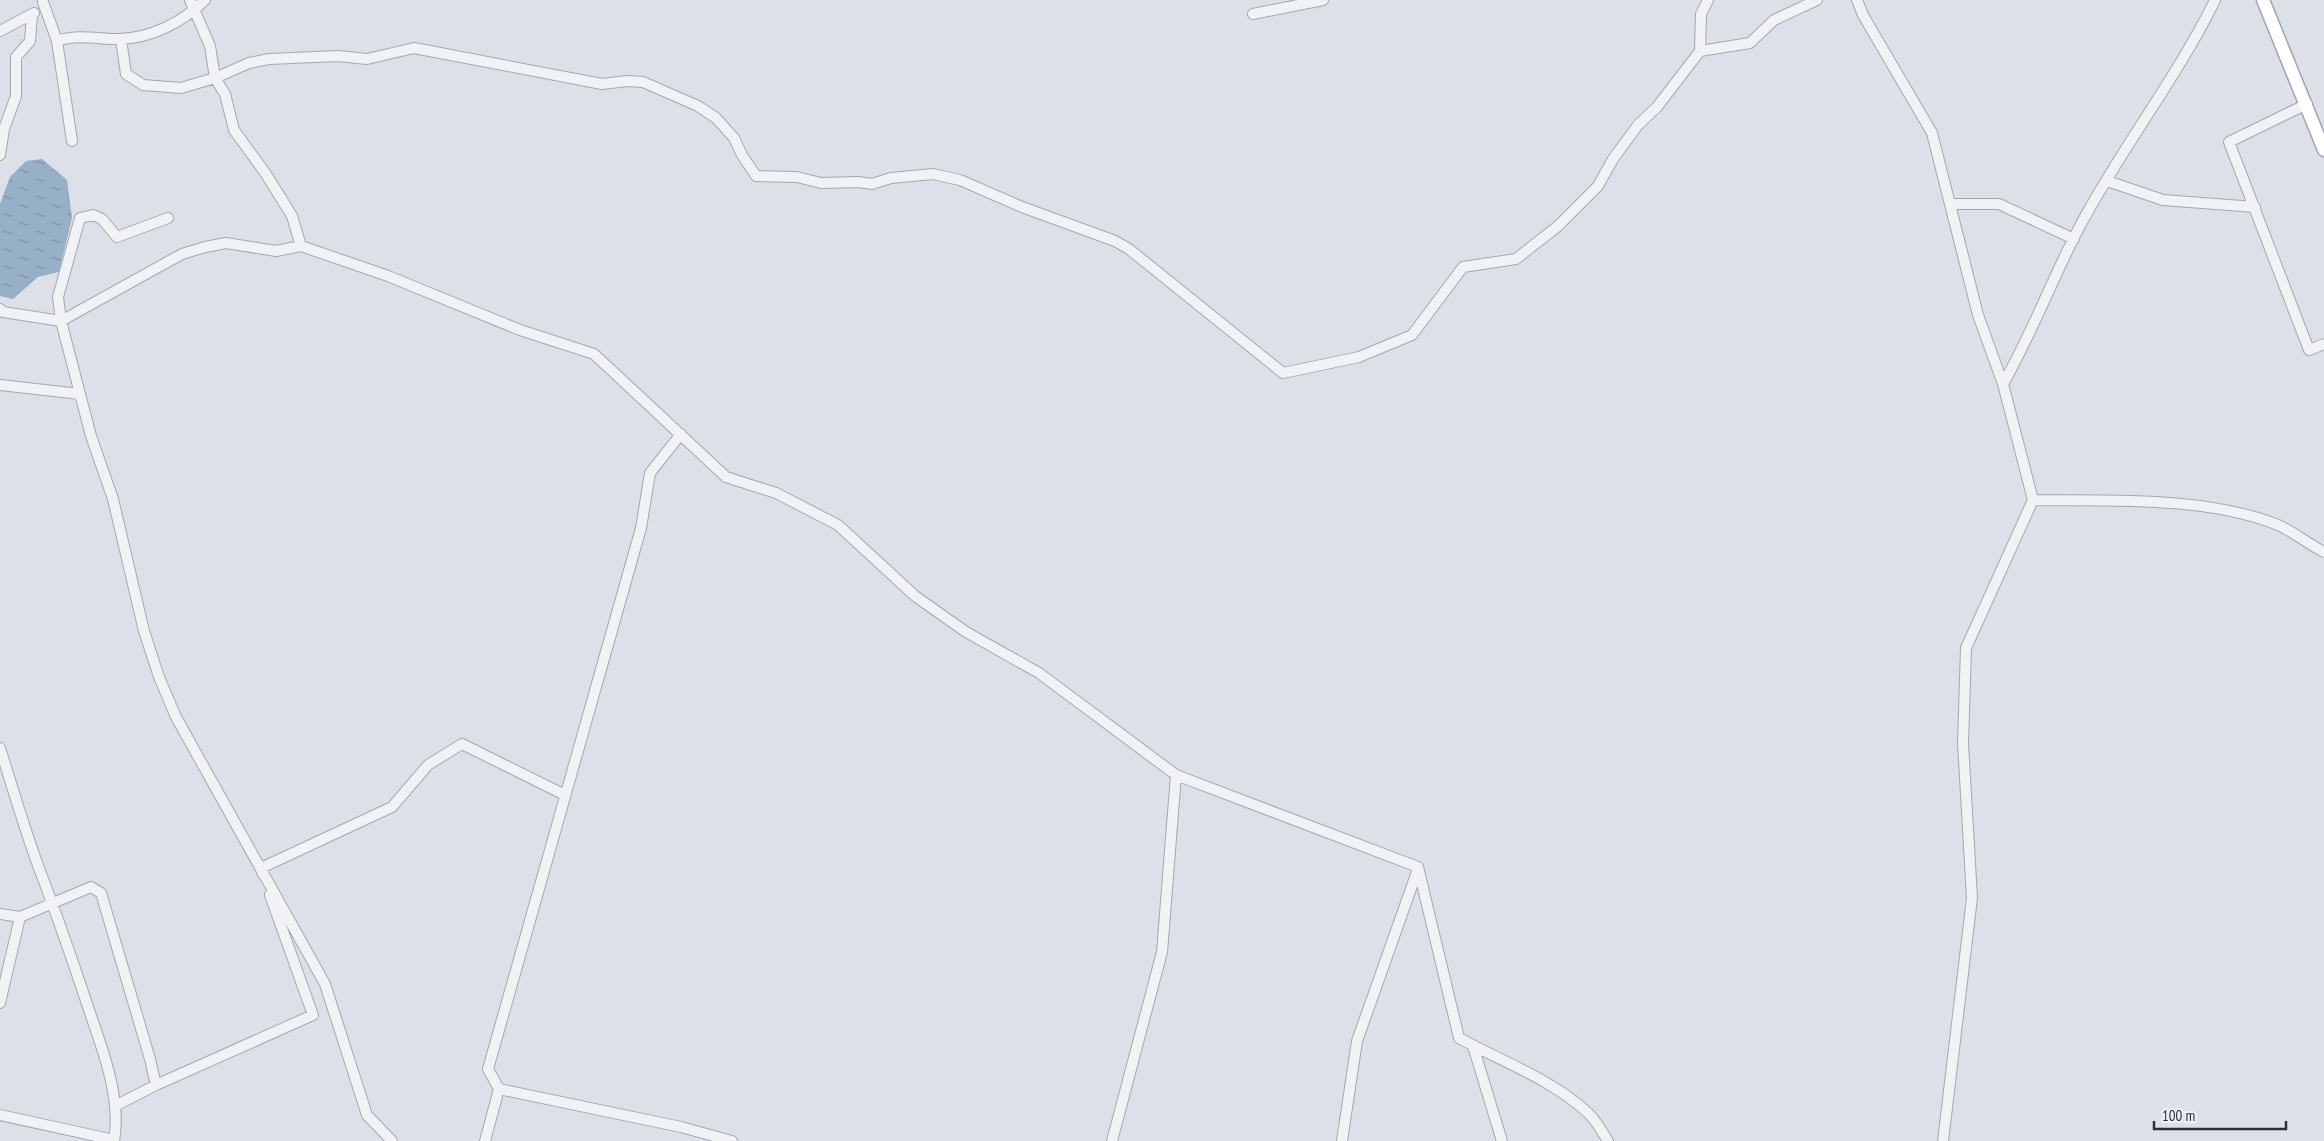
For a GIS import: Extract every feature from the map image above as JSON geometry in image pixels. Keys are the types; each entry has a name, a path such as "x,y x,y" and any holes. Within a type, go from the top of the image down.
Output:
{"main road":[{"path":"2263,0 2307,104 2324,150"}],"street":[{"path":"190,0 193,12 210,46 215,78 225,94 234,130 266,174 292,216 301,246"},
{"path":"57,41 80,37 121,39 154,32 193,12 205,0"},
{"path":"1253,14 1323,0"},
{"path":"121,39 126,74 144,85 181,88 215,78 249,63 269,58 338,56 367,59 414,48 602,84 627,81 643,82 698,106 716,118 734,138 742,155 756,176 797,177 821,183 858,182 872,184 891,178 933,174 960,180 1022,207 1115,241 1129,249 1283,373 1359,357 1412,335 1463,267 1516,259 1558,226 1598,186 1613,159 1638,125 1657,107 1700,50 1701,14 1708,0"},
{"path":"1700,50 1750,43 1774,20 1817,0"},
{"path":"1856,0 1932,133 1978,315 2003,384 2033,500 1966,648 1962,743 1972,898 1943,1141"},
{"path":"2003,384 2021,352 2074,239 2107,181 2182,60 2215,0"},
{"path":"0,31 32,16 43,1"},
{"path":"43,1 57,41 72,141"},
{"path":"0,154 4,129 16,96 16,57 30,41 32,16"},
{"path":"2307,104 2229,142 2310,350 2324,344"},
{"path":"2107,181 2164,200 2255,207"},
{"path":"1950,204 2000,204 2074,239"},
{"path":"168,218 117,237 102,219 93,215 80,218 58,297 61,320 91,436 113,499 144,631 159,677 176,717 325,984 367,1115 392,1141"},
{"path":"0,309 3,312 61,320 182,254 205,246 226,243 276,251 301,246 388,276 520,330 594,354 726,477 776,492 838,525 914,596 966,632 1039,673 1176,775 1418,867"},
{"path":"0,384 80,394"},
{"path":"485,1141 499,1089 488,1068 641,528 650,473 681,434"},
{"path":"2033,500 2173,503 2221,510 2278,525 2324,552"},
{"path":"261,868 392,807 428,765 462,744 565,795"},
{"path":"0,748 26,833 54,903 96,1034 115,1106 116,1124 114,1140 0,1115"},
{"path":"1112,1141 1162,952 1176,775"},
{"path":"1418,867 1459,1038 1505,1063 1542,1079 1589,1114 1608,1141"},
{"path":"1342,1141 1357,1041 1418,867"},
{"path":"115,1106 156,1085 312,1015 261,868"},
{"path":"0,914 20,918 91,887 101,893 156,1085"},
{"path":"0,1003 20,918"},
{"path":"1473,1046 1502,1141"},
{"path":"499,1089 681,1127 732,1141"}],"water":[{"path":"42,159 67,180 72,218 59,272 38,277 13,299 0,296 0,204 10,177 26,161"}]}
